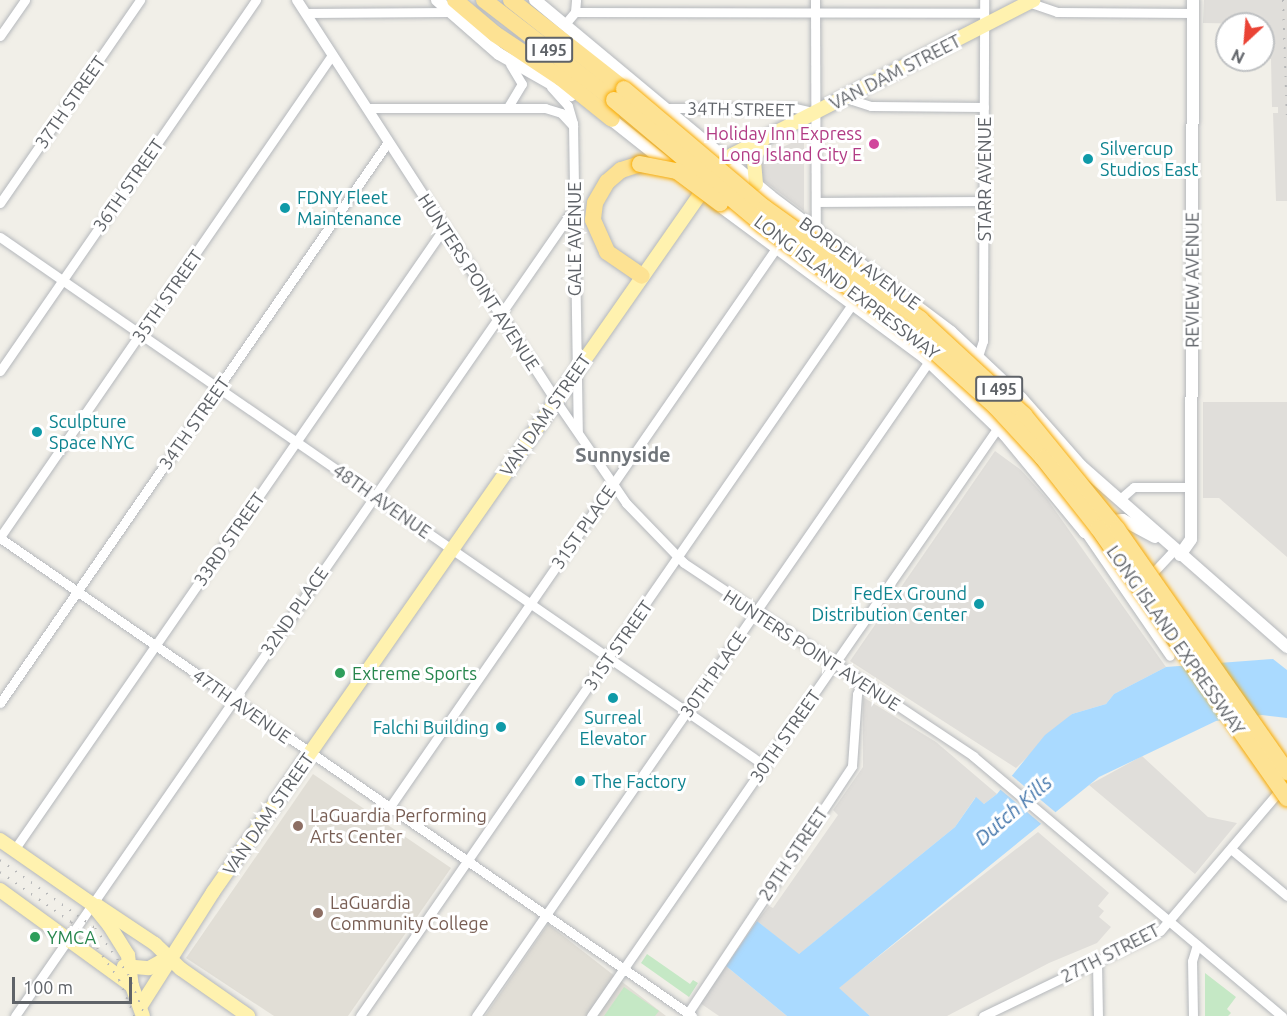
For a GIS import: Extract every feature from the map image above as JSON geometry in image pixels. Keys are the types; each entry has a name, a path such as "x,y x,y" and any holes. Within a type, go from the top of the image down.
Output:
{"highway":[{"name":"LONG ISLAND EXPRESSWAY","path":"484,0 619,94 765,208 920,319 1024,415 1111,520 1287,772"},
{"name":"LONG ISLAND EXPRESSWAY","path":"522,3 763,225 836,276 944,359 1042,458 1098,528 1287,798"},
{"path":"452,6 561,78 612,119"},
{"path":"642,276 603,247 593,215 607,182 621,170 639,164 677,171 762,236 836,276"}],"main road":[{"path":"437,0 452,6 499,54 523,67"},
{"name":"VAN DAM STREET","path":"138,1013 161,978 169,957 312,754 701,190 726,159 846,98 984,20 1031,1"},
{"name":"BORDEN AVENUE","path":"522,3 565,24 797,217 951,332 1021,398 1091,475 1287,647"},
{"name":"REVIEW AVENUE","path":"1174,550 1191,542 1193,7"},
{"name":"BORDEN AVENUE","path":"523,67 612,119 775,249 853,303 929,362 998,427 1085,532 1097,524 1127,521 1174,550"},
{"path":"756,184 754,159 764,138"},
{"path":"1091,475 1106,501 1097,524"},
{"path":"1097,524 1120,499"},
{"path":"0,840 169,957 248,1016"},
{"path":"0,890 132,986"},
{"path":"92,904 122,942 131,970 138,1013"},
{"path":"93,956 131,970 149,968 169,957"}],"street":[{"path":"0,36 25,0"},
{"name":"37TH STREET","path":"0,203 140,0"},
{"name":"36TH STREET","path":"0,371 256,0"},
{"name":"HUNTERS POINT AVENUE","path":"297,0 499,315 612,485 678,558 755,613 944,735 999,777 1282,1016"},
{"path":"565,24 575,12 576,0"},
{"path":"815,0 816,231"},
{"name":"STARR AVENUE","path":"978,356 983,341 984,0"},
{"path":"1031,1 1057,12 1193,7"},
{"path":"306,13 452,6"},
{"path":"575,12 815,12 984,20"},
{"path":"499,54 522,80 519,94 508,107"},
{"name":"35TH STREET","path":"0,538 332,55"},
{"name":"GALE AVENUE","path":"523,67 565,101 574,128 575,373 578,434"},
{"path":"846,98 871,106 984,107"},
{"path":"366,108 554,109 574,128"},
{"name":"34TH STREET","path":"666,108 795,108 816,113"},
{"name":"34TH STREET","path":"0,703 388,142"},
{"path":"816,202 984,201"},
{"name":"32ND PLACE","path":"15,1016 575,207"},
{"name":"31ST PLACE","path":"390,808 797,217"},
{"name":"33RD STREET","path":"14,850 444,228"},
{"name":"48TH AVENUE","path":"0,237 765,765"},
{"name":"31ST STREET","path":"360,1016 873,273"},
{"name":"30TH PLACE","path":"476,1016 951,332"},
{"name":"30TH STREET","path":"591,1016 998,427 1021,398"},
{"path":"1120,499 1134,487 1191,487"},
{"name":"BORDEN AVENUE","path":"1085,532 1170,656"},
{"name":"47TH AVENUE","path":"0,538 690,1015"},
{"name":"REVIEW AVENUE","path":"1132,599 1174,550"},
{"name":"29TH STREET","path":"690,1015 852,766 857,694 862,683"},
{"name":"27TH STREET","path":"983,1016 1000,1012 1160,930 1287,782"},
{"path":"1231,849 1287,896"},
{"path":"1193,1016 1192,960 1197,945"},
{"path":"1097,961 1098,1016"}],"shaded area":[{"path":"1204,0 1287,0 1287,201 1276,201 1273,113 1278,113 1278,107 1272,107 1271,72 1275,72 1275,12 1215,12 1215,23 1203,23"},
{"path":"804,137 804,211 763,180 761,164 768,154"},
{"path":"1203,402 1287,402 1287,557 1219,498 1203,498"},
{"path":"995,451 1021,470 1047,499 1166,667 1114,694 1106,704 1072,714 1016,768 850,661"},
{"path":"863,697 936,742 997,794 984,804 975,798 955,827 798,955 757,921 769,906 773,908 838,815 833,810 863,767"},
{"path":"1142,756 1208,817 1237,823 1195,874 1089,785"},
{"name":"LaGuardia Community College","path":"313,774 451,868 348,1016 274,1016 186,958"},
{"path":"1038,832 1109,893 1098,906 1104,911 1099,917 1111,927 1097,943 1049,963 947,1016 870,1016 838,988"},
{"name":"LaGuardia Community College","path":"548,924 666,1016 485,1016"},
{"path":"726,966 787,1016 719,1016 700,1003"}],"green space":[{"path":"647,954 690,984 693,980 698,983 689,997 641,963"},
{"path":"1205,973 1236,997 1227,1009 1231,1013 1228,1016 1205,1016"},
{"path":"624,987 659,1011 655,1016 604,1016"}],"water":[{"name":"Dutch Kills","path":"1273,659 1287,670 1287,718 1262,715 1216,721 1099,777 839,988 870,1016 787,1016 726,966 757,921 799,954 955,827 976,797 984,804 997,794 1045,735 1072,714 1106,704 1114,694 1166,667"}],"pier":[{"path":"1011,775 1058,815 1047,829 999,789"}],"railway":[{"path":"1283,0 1287,120"},
{"path":"0,860 95,928 128,974 145,1016"},
{"path":"0,872 71,922 97,948 119,980 134,1016"}],"place":[{"name":"Holiday Inn Express Long Island City E","path":"874,144"},
{"name":"Silvercup Studios East","path":"1088,159"},
{"name":"FDNY Fleet Maintenance","path":"285,208"},
{"name":"Sculpture Space NYC","path":"37,432"},
{"name":"FedEx Ground Distribution Center","path":"979,604"},
{"name":"Extreme Sports","path":"340,673"},
{"name":"Surreal Elevator","path":"613,698"},
{"name":"Falchi Building","path":"501,727"},
{"name":"The Factory","path":"580,781"},
{"name":"LaGuardia Performing Arts Center","path":"298,826"},
{"name":"LaGuardia Community College","path":"318,913"},
{"name":"YMCA","path":"35,937"}],"district":[{"name":"Sunnyside","path":"623,454"}]}
